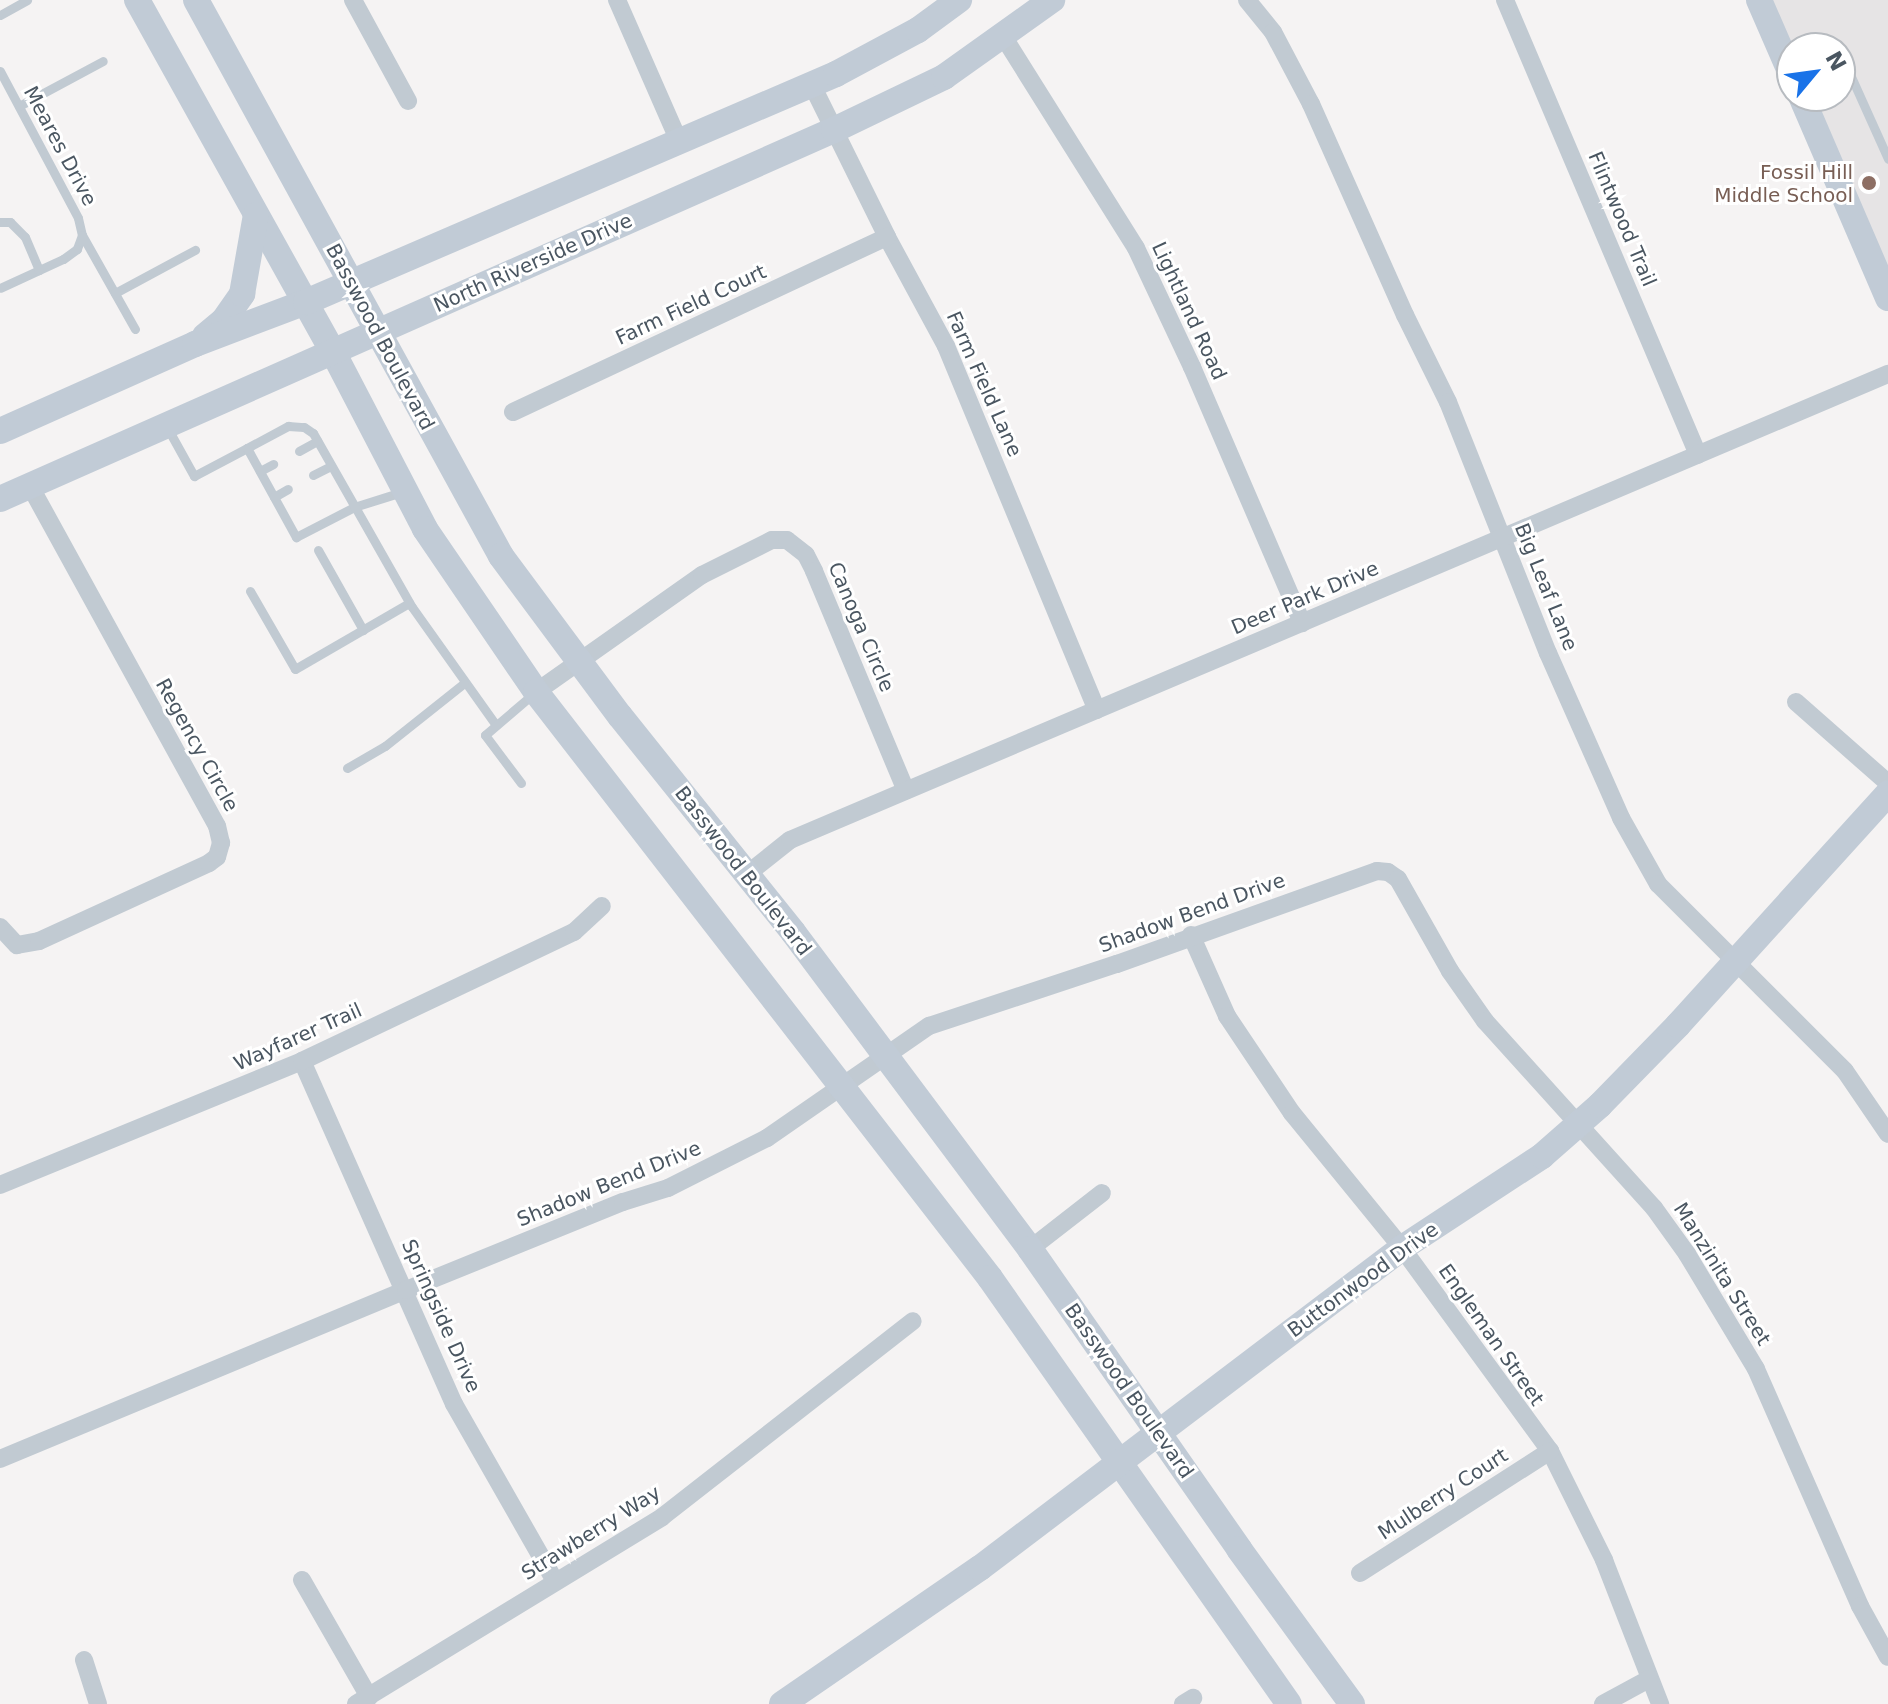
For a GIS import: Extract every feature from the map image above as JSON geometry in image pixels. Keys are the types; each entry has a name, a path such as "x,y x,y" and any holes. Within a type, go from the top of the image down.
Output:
{"main road":[{"path":"137,0 306,302 425,529 536,692 990,1278 1289,1704"},
{"name":"Basswood Boulevard","path":"196,0 501,556 793,932 1030,1249 1352,1704"},
{"path":"0,431 195,344 306,302 812,85 918,30 959,0"},
{"name":"North Riverside Drive","path":"0,499 834,130 944,77 1052,0"},
{"path":"1759,0 1777,32"},
{"path":"1808,112 1888,298"},
{"path":"195,344 224,320 242,294 256,215"},
{"name":"Buttonwood Drive","path":"796,1700 980,1568 1402,1248 1542,1156 1578,1124 1737,960 1888,793"}],"street":[{"path":"353,0 408,101"},
{"path":"617,0 679,141"},
{"name":"Big Leaf Lane","path":"1247,0 1273,32 1311,104 1405,315 1448,402 1554,667 1636,845 1658,884 1845,1071 1888,1134"},
{"name":"Flintwood Trail","path":"1505,0 1698,455"},
{"name":"Lightland Road","path":"1003,36 1136,248 1192,367 1302,623"},
{"name":"Farm Field Lane","path":"812,85 887,237 946,346 1097,710"},
{"name":"Farm Field Court","path":"513,412 887,237"},
{"name":"Deer Park Drive","path":"746,875 790,840 1888,374"},
{"name":"Regency Circle","path":"0,927 17,945 39,941 209,863 217,857 221,843 217,826 30,486"},
{"name":"Canoga Circle","path":"536,692 702,575 772,540 787,540 806,555 814,571 906,791"},
{"path":"1796,702 1888,783"},
{"name":"Shadow Bend Drive","path":"0,1459 406,1290 623,1202 668,1188 767,1138 844,1088 929,1026 1117,964 1377,871 1388,872 1398,879"},
{"name":"Manzinita Street","path":"1398,879 1450,971 1485,1021 1654,1208 1687,1254 1756,1369 1860,1606 1888,1657"},
{"name":"Wayfarer Trail","path":"0,1185 302,1061 574,932 602,906"},
{"name":"Engleman Street","path":"1191,935 1227,1016 1292,1113 1402,1248 1550,1451 1604,1560 1660,1704"},
{"name":"Springside Drive","path":"302,1061 454,1404 555,1581"},
{"path":"1030,1249 1102,1193"},
{"name":"Strawberry Way","path":"362,1700 662,1517 913,1321"},
{"name":"Mulberry Court","path":"1360,1573 1550,1451"},
{"path":"302,1580 362,1700"},
{"path":"84,1660 98,1704"},
{"path":"1603,1704 1649,1679"}],"lane":[{"path":"0,15 27,0"},
{"path":"19,106 103,61"},
{"name":"Meares Drive","path":"0,71 78,218 82,235 77,249 0,288"},
{"path":"1856,89 1888,159"},
{"path":"0,222 10,222 25,237 39,270"},
{"path":"82,235 135,329"},
{"path":"115,293 195,250"},
{"path":"166,426 194,476 288,426 304,427 317,441 409,603 463,684 496,725"},
{"path":"299,451 317,441"},
{"path":"247,448 296,537 354,507 405,491"},
{"path":"260,471 273,464"},
{"path":"313,475 331,466"},
{"path":"274,497 288,489"},
{"path":"318,550 363,630"},
{"path":"250,591 295,669 409,603"},
{"path":"347,768 385,746 463,684"},
{"path":"521,783 485,735 536,692"}],"shaded area":[{"name":"Fossil Hill Middle School","path":"1772,0 1888,0 1888,271 1820,112 1856,112 1856,32 1786,32"}],"place":[{"name":"Fossil Hill Middle School","path":"1869,183"}]}
